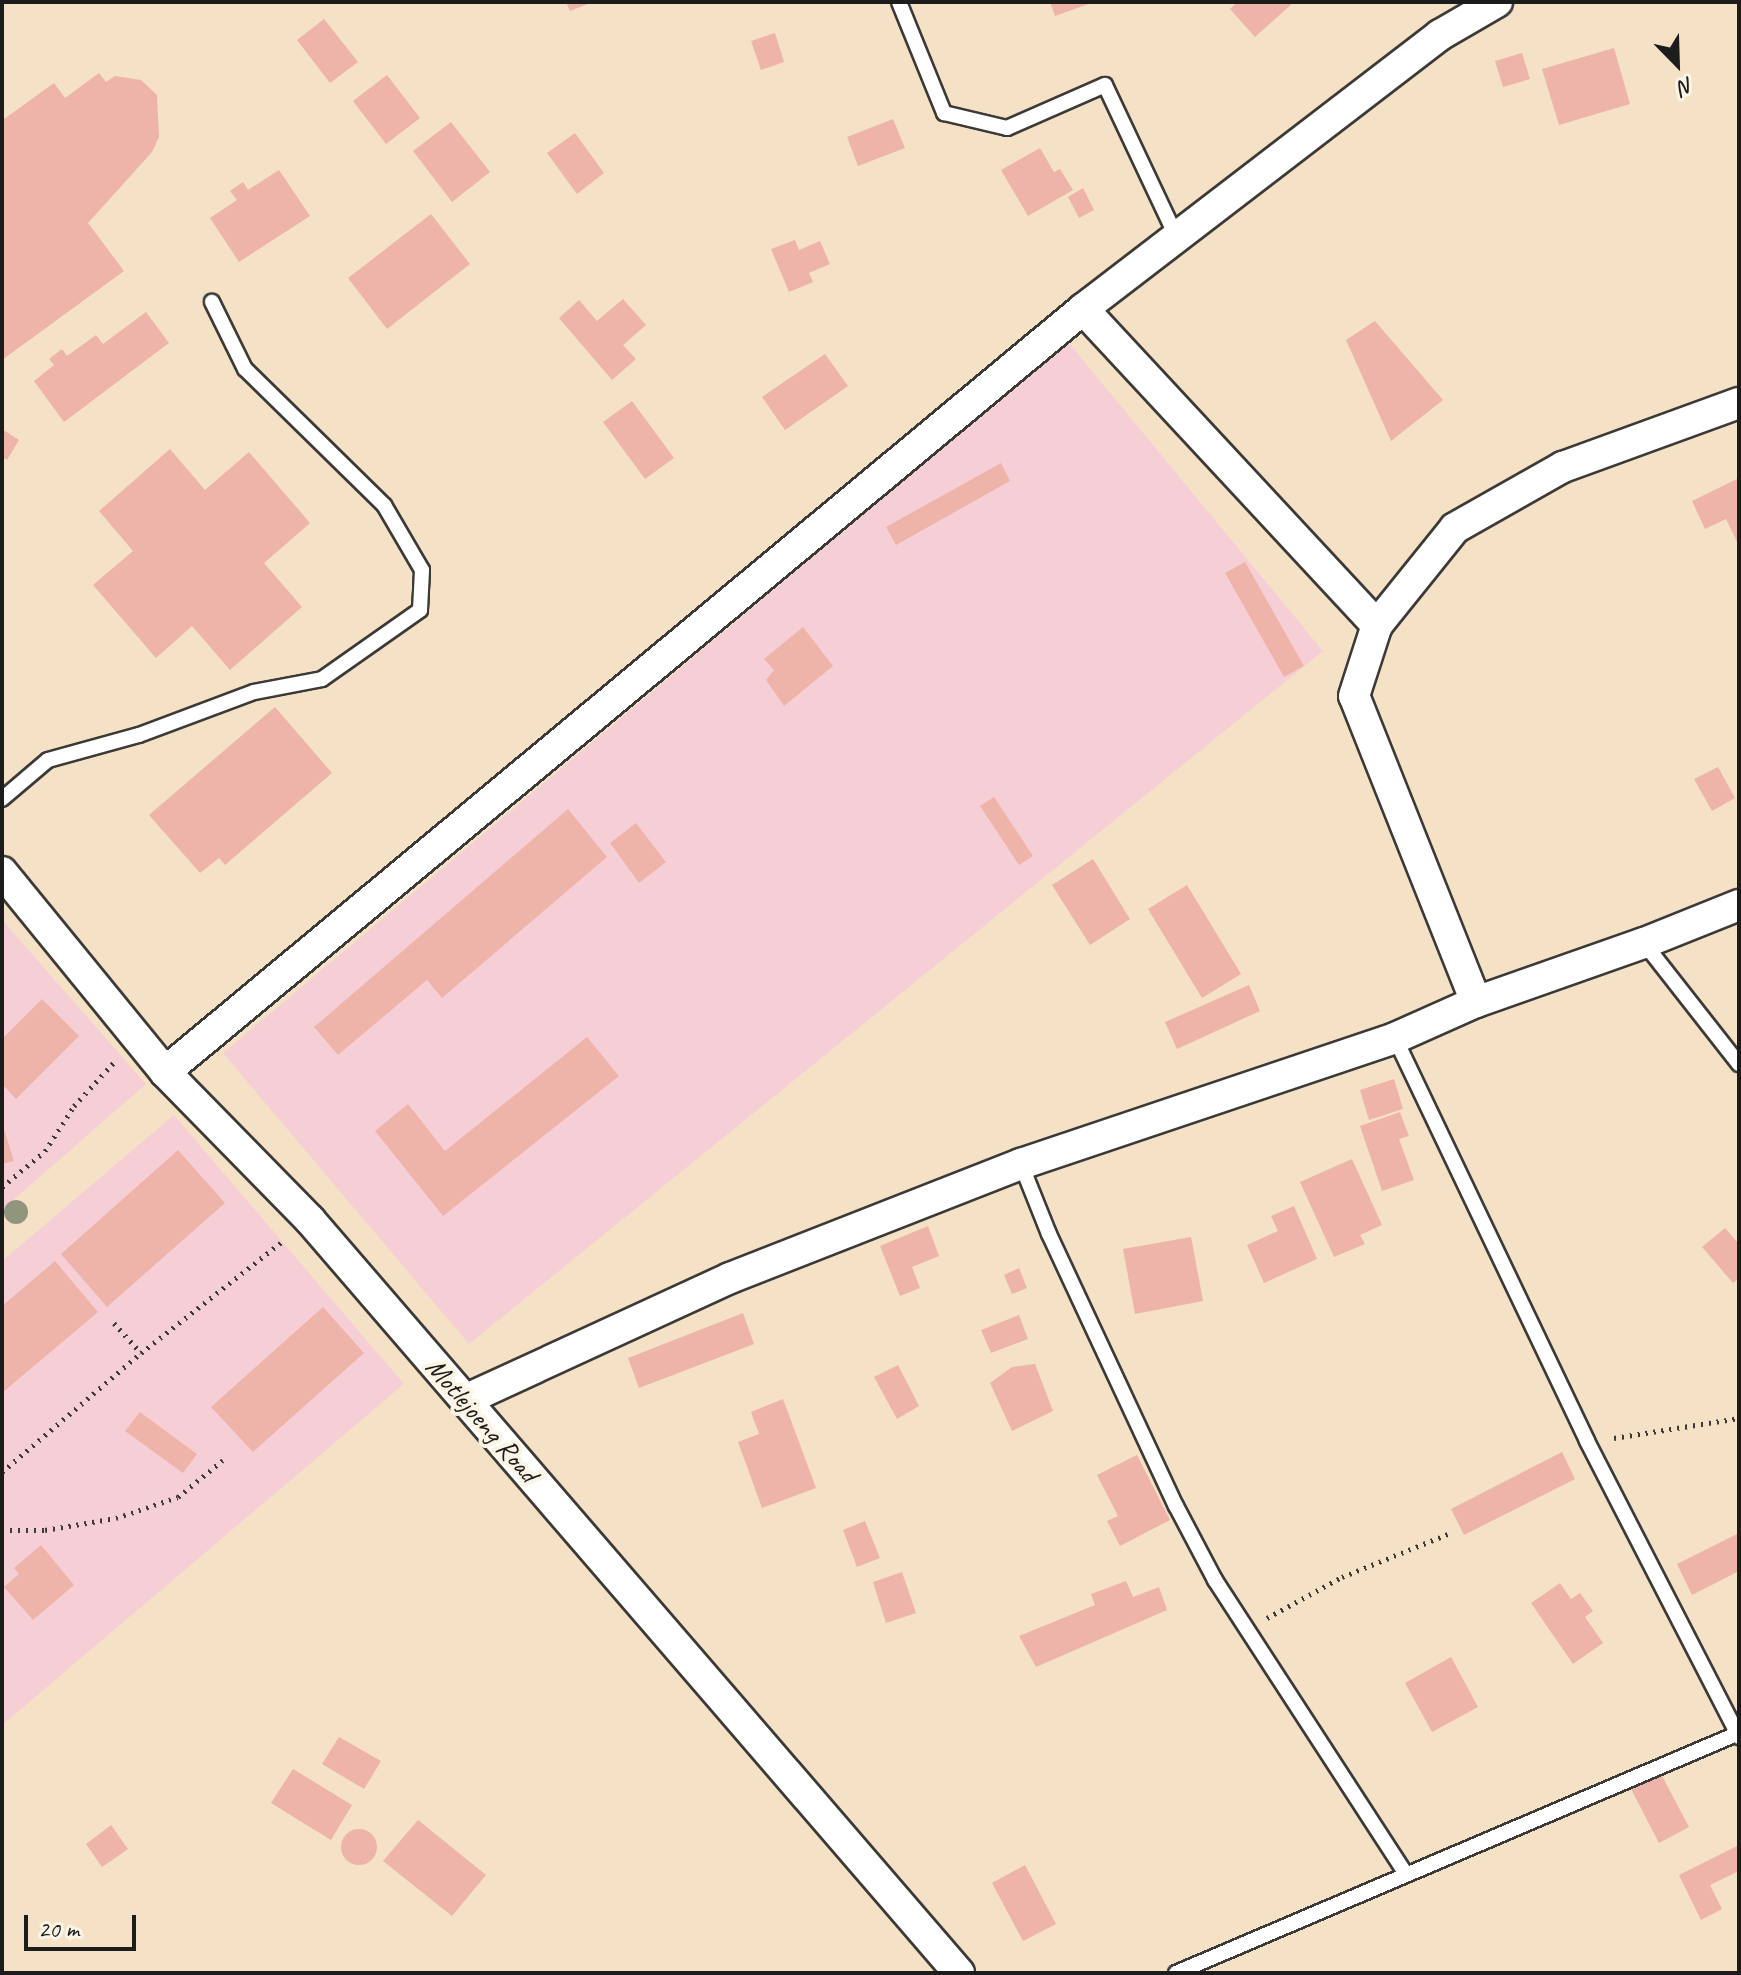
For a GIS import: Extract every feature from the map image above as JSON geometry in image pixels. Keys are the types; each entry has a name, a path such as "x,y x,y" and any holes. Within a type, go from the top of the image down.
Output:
{"street":[{"path":"165,1072 1083,309 1440,35 1497,2"},
{"path":"1083,309 1377,625"},
{"path":"1476,1002 1354,696 1377,625 1455,528 1563,467 1739,403"},
{"name":"Motlejoeng Road","path":"2,872 165,1072 310,1220 959,1973"},
{"path":"465,1400 730,1278 1021,1164 1395,1038 1476,1002 1644,943 1739,905"}],"lane":[{"path":"899,2 944,113 1007,128 1105,85 1177,239"},
{"path":"2,799 48,760 139,735 254,692 322,679 420,610 422,570 384,505 245,369 212,302"},
{"path":"1644,943 1739,1064"},
{"path":"1176,1973 1739,1734 1587,1441 1395,1038"},
{"path":"1021,1164 1049,1234 1176,1506 1247,1629 1406,1874"}],"path":[{"path":"2,1187 45,1151 74,1106 138,1036"},
{"path":"3,1469 141,1353 310,1220"},
{"path":"114,1323 141,1353"},
{"path":"1587,1441 1739,1418"},
{"path":"2,1530 45,1530 116,1518 178,1497 223,1460"},
{"path":"1247,1629 1342,1577 1448,1534"}],"shaded area":[{"path":"1068,342 1323,651 469,1344 223,1053"},
{"path":"2,920 146,1084 2,1210"},
{"path":"174,1115 404,1384 2,1725 2,1261"}],"building":[{"path":"566,2 593,2 570,11"},
{"path":"1050,2 1094,2 1055,16"},
{"path":"1237,2 1294,2 1255,37 1230,9"},
{"path":"324,19 358,62 330,83 297,40"},
{"path":"775,33 784,62 761,70 751,41"},
{"path":"1614,48 1630,104 1559,125 1542,69"},
{"path":"1522,53 1530,79 1503,87 1495,61"},
{"path":"99,73 106,82 115,76 141,80 157,95 159,137 152,152 88,223 124,271 2,360 2,116 4,119 54,83 65,98"},
{"path":"387,75 420,118 386,144 353,101"},
{"path":"893,119 905,148 858,166 847,137"},
{"path":"451,122 490,172 452,202 413,151"},
{"path":"575,133 604,173 577,194 547,153"},
{"path":"1040,148 1054,172 1060,169 1073,190 1028,216 1001,170"},
{"path":"279,170 310,216 239,262 210,218 237,200 230,191 243,182 248,190"},
{"path":"1083,188 1094,210 1079,218 1068,197"},
{"path":"431,214 470,264 387,329 348,278"},
{"path":"795,240 799,250 820,241 830,264 809,273 813,282 789,292 771,249"},
{"path":"623,299 646,325 623,345 636,359 612,380 559,318 579,300 597,321"},
{"path":"146,312 169,343 64,422 34,381 54,365 49,359 62,349 67,356 96,335 103,344"},
{"path":"1375,321 1443,400 1391,441 1346,340"},
{"path":"825,354 848,386 785,430 762,397"},
{"path":"632,401 674,458 645,479 603,422"},
{"path":"2,429 19,440 7,460 2,457"},
{"path":"170,449 205,490 249,452 310,523 264,563 302,607 230,670 192,626 156,658 93,585 133,551 99,511"},
{"path":"1001,463 1010,481 896,545 886,527"},
{"path":"1737,479 1739,546 1726,519 1705,529 1692,501"},
{"path":"1245,562 1304,666 1284,677 1225,573"},
{"path":"803,627 833,666 784,706 766,680 774,670 764,659"},
{"path":"275,707 332,773 225,865 219,858 200,873 149,815"},
{"path":"1718,767 1735,798 1712,811 1694,779"},
{"path":"994,797 1033,856 1019,865 980,806"},
{"path":"568,809 607,857 442,998 427,980 338,1055 314,1027"},
{"path":"636,823 666,862 639,883 610,843"},
{"path":"1093,859 1130,919 1090,945 1052,885"},
{"path":"1187,885 1241,974 1202,998 1148,909"},
{"path":"1249,985 1260,1011 1177,1049 1165,1022"},
{"path":"42,999 79,1036 16,1099 2,1084 2,1039"},
{"path":"587,1037 619,1076 443,1216 375,1131 408,1104 445,1151"},
{"path":"1394,1079 1403,1109 1369,1120 1360,1090"},
{"path":"1400,1112 1409,1136 1399,1139 1414,1180 1382,1191 1360,1126"},
{"path":"2,1123 14,1161 2,1164"},
{"path":"178,1150 225,1203 107,1307 61,1254"},
{"path":"1352,1159 1382,1225 1360,1235 1365,1244 1334,1257 1300,1182"},
{"path":"1294,1206 1317,1259 1264,1283 1247,1245 1278,1231 1271,1216"},
{"path":"928,1226 939,1256 912,1267 920,1288 900,1296 880,1246"},
{"path":"1725,1228 1739,1244 1739,1278 1733,1283 1702,1247"},
{"path":"1191,1237 1203,1301 1135,1314 1123,1249"},
{"path":"55,1261 98,1312 2,1393 2,1306"},
{"path":"1019,1268 1027,1288 1012,1294 1004,1275"},
{"path":"323,1307 364,1353 253,1452 211,1407"},
{"path":"743,1313 754,1344 639,1388 628,1358"},
{"path":"1019,1315 1028,1339 991,1353 981,1330"},
{"path":"1035,1364 1053,1411 1012,1431 990,1383 1012,1367"},
{"path":"898,1365 919,1406 897,1419 874,1377"},
{"path":"783,1399 816,1488 762,1508 738,1442 759,1434 751,1412"},
{"path":"140,1412 197,1454 183,1473 125,1431"},
{"path":"1562,1452 1575,1479 1464,1535 1451,1509"},
{"path":"1137,1455 1170,1520 1120,1546 1107,1521 1118,1516 1097,1475"},
{"path":"865,1521 880,1558 857,1567 843,1530"},
{"path":"1739,1533 1739,1571 1692,1595 1677,1564"},
{"path":"41,1545 74,1585 33,1620 4,1587 19,1574 14,1568"},
{"path":"902,1572 916,1613 886,1623 873,1582"},
{"path":"1126,1581 1133,1597 1159,1587 1167,1610 1036,1667 1019,1636 1095,1605 1091,1594"},
{"path":"1560,1583 1571,1599 1580,1593 1593,1611 1585,1617 1603,1643 1573,1664 1531,1603"},
{"path":"1451,1657 1478,1707 1432,1732 1405,1683"},
{"path":"339,1737 381,1761 364,1789 322,1764"},
{"path":"293,1769 352,1805 331,1840 271,1803"},
{"path":"1660,1772 1689,1827 1659,1843 1630,1787"},
{"path":"418,1820 486,1875 452,1916 383,1861"},
{"path":"111,1825 128,1849 102,1867 86,1844"},
{"path":"359,1829 371,1835 377,1847 371,1859 359,1865 347,1859 341,1847 347,1835"},
{"path":"1739,1845 1739,1871 1710,1885 1722,1909 1701,1920 1679,1875"},
{"path":"1025,1865 1056,1924 1023,1941 992,1883"}]}
